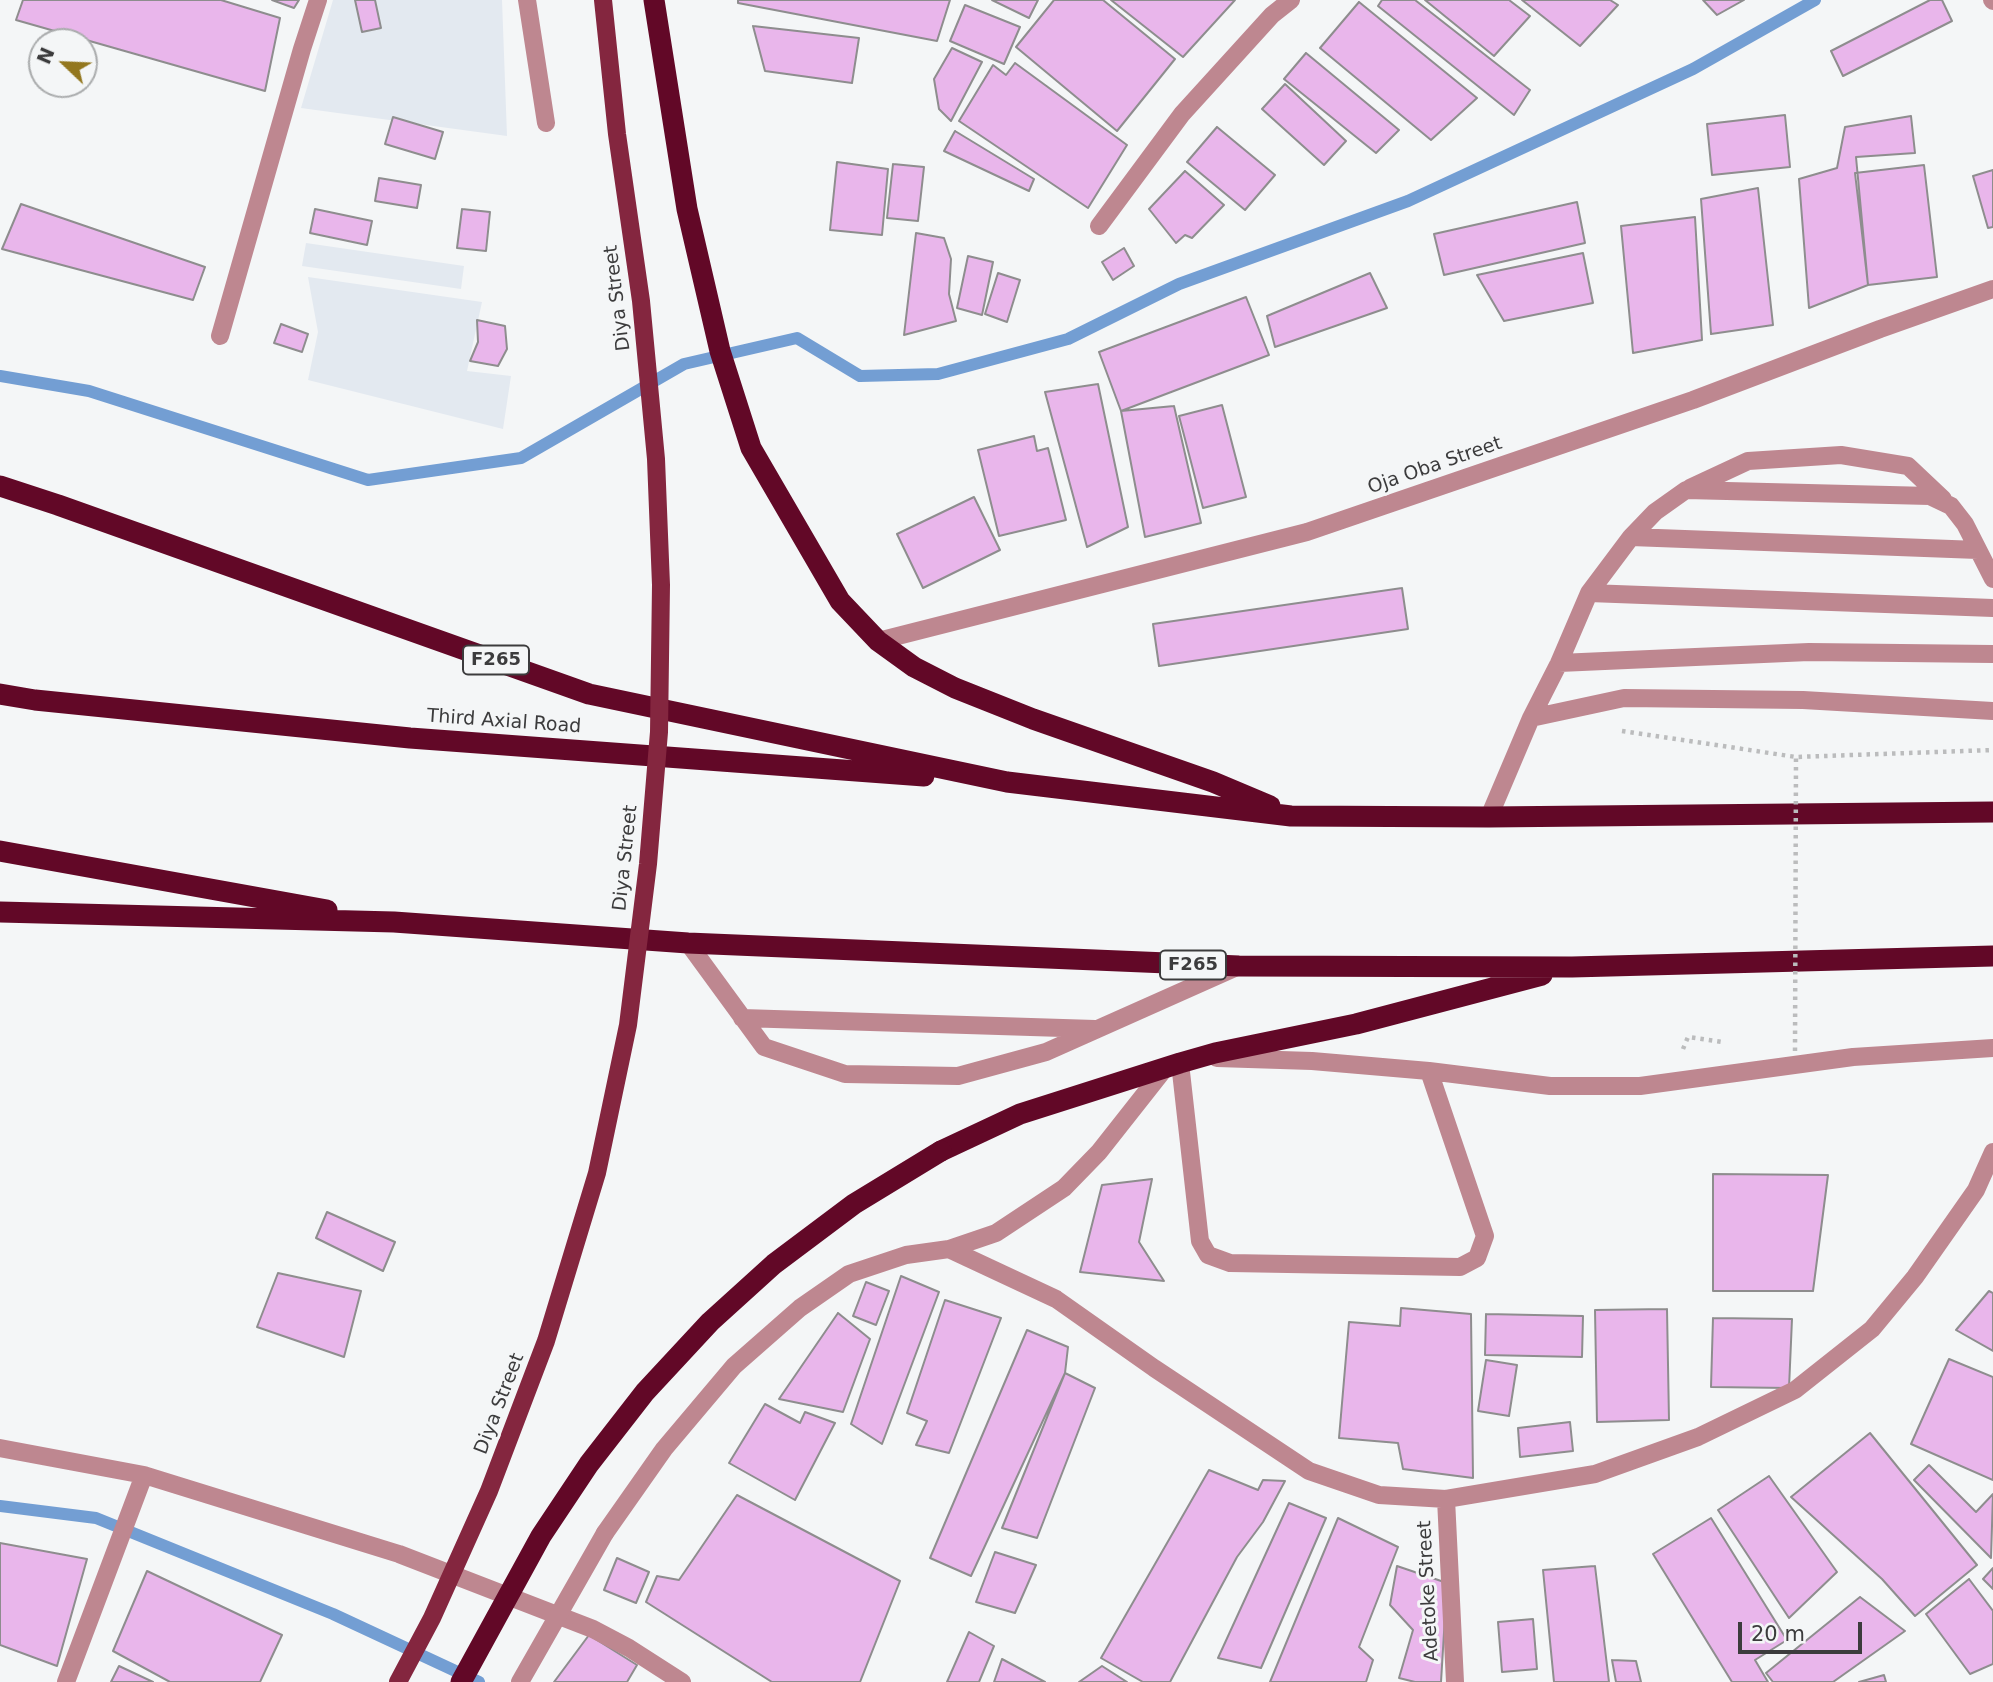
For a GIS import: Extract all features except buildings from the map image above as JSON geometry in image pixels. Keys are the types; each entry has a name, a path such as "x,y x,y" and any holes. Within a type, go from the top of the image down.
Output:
{"highway":[{"path":"654,0 687,209 720,351 751,448 840,601 878,641 914,667 955,688 1033,719 1213,782 1291,816"},
{"name":"F265","path":"0,486 589,694 1007,782 1291,816 1489,817 1993,812"},
{"name":"Third Axial Road","path":"0,694 410,738 1007,782"},
{"path":"0,851 394,922"},
{"name":"F265","path":"0,912 394,922 688,943 1239,967 1572,967 1993,956"},
{"path":"461,1682 541,1536 589,1464 645,1392 710,1322 774,1264 854,1204 941,1151 1020,1114 1182,1063 1356,1024 1572,967"}],"main road":[{"name":"Diya Street","path":"398,1682 432,1618 489,1491 550,1328 597,1173 628,1025 646,877 659,732 661,585 656,459 641,301 617,134 603,0"}],"street":[{"path":"220,336 318,0"},
{"path":"527,0 546,123"},
{"path":"1099,226 1182,114 1272,15 1291,0"},
{"name":"Oja Oba Street","path":"878,641 1307,532 1693,400 1993,289"},
{"path":"1489,817 1589,593 1631,537 1655,512 1686,490 1748,461 1841,456 1908,467 1951,506 1965,524 1993,579"},
{"path":"1686,490 1930,496 1951,506"},
{"path":"1631,537 1978,550"},
{"path":"1589,593 1993,608"},
{"path":"1559,663 1809,652 1993,653"},
{"path":"1531,718 1624,698 1803,700 1993,710"},
{"path":"688,943 764,1047 845,1074 958,1076 1046,1052 1239,967"},
{"path":"741,1018 1101,1029"},
{"path":"520,1682 606,1533 664,1449 734,1366 800,1308 849,1274 906,1255 949,1249 996,1233 1064,1188 1182,1063 1312,1061 1429,1071 1550,1086 1640,1086 1853,1058 1993,1048"},
{"path":"1182,1063 1200,1241 1208,1255 1230,1263 1460,1267 1478,1258 1485,1236 1429,1071"},
{"path":"949,1249 1056,1299 1309,1471 1379,1495 1446,1499 1595,1474 1698,1437 1795,1390 1881,1319 1915,1277 1976,1190 1993,1152"},
{"path":"0,1448 145,1475 399,1554 593,1629 682,1682"},
{"path":"66,1682 145,1475"},
{"name":"Adetoke Street","path":"1446,1499 1455,1682"}],"path":[{"path":"1610,730 1796,757 1993,750"},
{"path":"1795,1051 1796,757"}],"shaded area":[{"path":"333,0 502,0 507,136 301,108"},
{"path":"306,243 464,266 461,289 302,266"},
{"path":"308,277 482,302 467,371 511,376 503,429 308,380 318,332"}],"waterway":[{"path":"0,376 89,391 368,480 521,458 684,364 797,338 860,376 938,374 1068,339 1179,284 1408,201 1693,69 1815,0"},
{"path":"0,1506 96,1518 333,1614 479,1682"}]}
